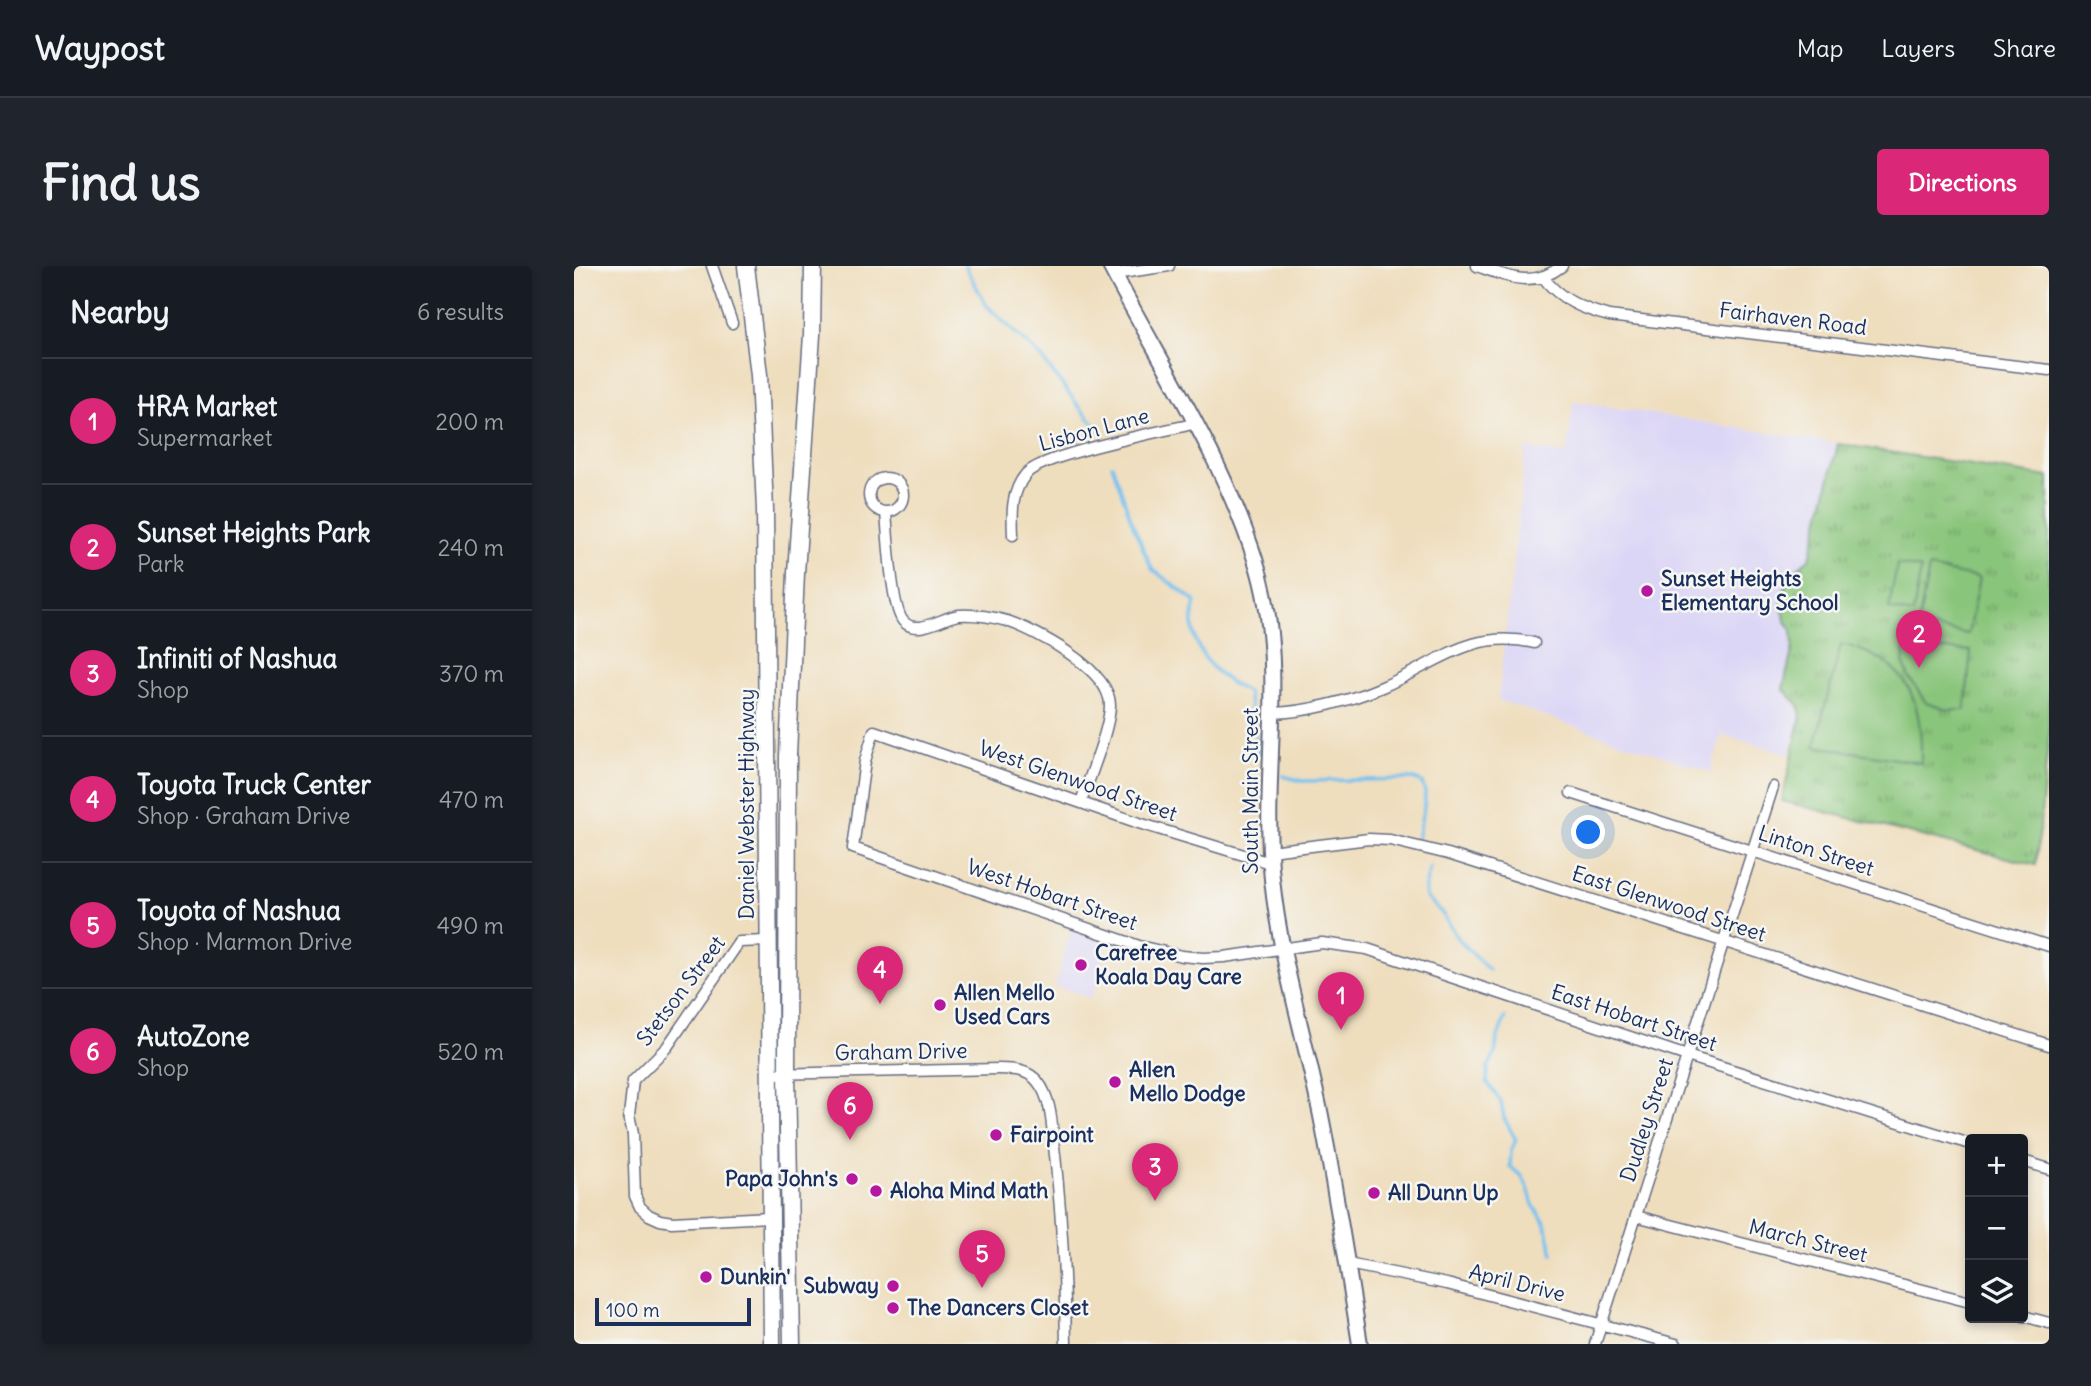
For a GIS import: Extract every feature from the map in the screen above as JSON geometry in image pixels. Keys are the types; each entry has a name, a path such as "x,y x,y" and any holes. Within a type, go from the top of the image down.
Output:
{"main road":[{"name":"Daniel Webster Highway","path":"746,266 758,356 764,452 772,1344"},
{"name":"Daniel Webster Highway","path":"792,1344 787,1074 788,755 796,573 812,335 813,266"}],"street":[{"path":"712,266 732,323"},
{"path":"1112,270 1169,266"},
{"path":"1477,266 1517,279 1543,277 1562,266"},
{"name":"South Main Street","path":"1112,270 1197,423 1236,507 1256,560 1271,640 1270,857 1283,947 1321,1116 1360,1344"},
{"name":"Fairhaven Road","path":"1543,277 1552,288 1571,302 1609,316 2049,370"},
{"name":"Lisbon Lane","path":"1013,536 1011,509 1017,490 1026,474 1036,466 1070,454 1197,423"},
{"path":"887,513 895,605 901,620 906,624 919,627 964,615 1007,621 1067,652 1104,686 1110,706 1107,723 1081,802"},
{"path":"1272,713 1300,710 1370,691 1465,645 1507,639 1534,643"},
{"name":"West Glenwood Street","path":"853,848 864,761 874,731 1081,802 1270,857"},
{"name":"Dudley Street","path":"1595,1344 1773,787"},
{"name":"Linton Street","path":"1571,793 2049,947"},
{"name":"East Glenwood Street","path":"1270,857 1348,840 1390,840 1488,865 2049,1045"},
{"name":"West Hobart Street","path":"853,848 1161,952 1192,957 1224,957 1283,947"},
{"name":"Stetson Street","path":"767,942 739,942 667,1047 633,1081 629,1116 633,1134 635,1196 640,1207 649,1215 672,1222 770,1217"},
{"name":"East Hobart Street","path":"1283,947 1322,943 1367,949 1688,1056 1965,1142"},
{"name":"Graham Drive","path":"769,1074 999,1069 1023,1071 1033,1076 1045,1095 1051,1126 1064,1264 1066,1344"},
{"path":"2028,1163 2049,1169"},
{"name":"March Street","path":"1636,1216 1965,1301"},
{"name":"April Drive","path":"1348,1264 1447,1284 1676,1344"},
{"path":"2028,1317 2049,1323"}],"shaded area":[{"name":"Sunset Heights Elementary School","path":"1574,401 1837,444 1809,558 1787,577 1781,604 1791,630 1792,647 1782,689 1797,706 1800,717 1790,754 1722,735 1710,772 1498,700 1526,448 1566,455"},
{"name":"Carefree Koala Day Care","path":"1071,930 1107,944 1092,998 1055,986"}],"green space":[{"path":"1838,444 2049,477 2049,734 2036,865 1782,801 1801,716 1799,705 1783,689 1793,647 1792,630 1785,620 1782,605 1787,577 1810,558"},
{"path":"1897,564 1921,569 1913,614 1889,609"},
{"path":"1929,568 1979,578 1968,634 1918,625"},
{"path":"1841,644 1882,660 1907,685 1919,719 1921,763 1815,746"},
{"path":"1905,647 1971,651 1965,710 1948,710 1926,703 1909,677 1903,662"}],"waterway":[{"path":"965,266 987,306 1041,357 1100,430"},
{"path":"1112,465 1152,569 1196,602 1193,617 1197,644 1222,677 1247,692 1258,756"},
{"path":"1283,776 1302,781 1415,779 1422,783 1425,792 1417,839"},
{"path":"1430,867 1425,888 1426,897 1442,913 1458,939 1489,970"},
{"path":"1505,1018 1495,1054 1488,1067 1487,1082 1501,1102 1504,1118 1516,1140 1511,1151 1510,1167 1522,1176 1533,1205 1545,1222 1553,1254"}],"place":[{"name":"Sunset Heights Elementary School","path":"1647,591"},
{"name":"Sunset Heights Park","path":"1919,668"},
{"name":"Carefree Koala Day Care","path":"1081,965"},
{"name":"Toyota Truck Center","path":"880,1004"},
{"name":"Allen Mello Used Cars","path":"940,1005"},
{"name":"HRA Market","path":"1341,1030"},
{"name":"Allen Mello Dodge","path":"1115,1082"},
{"name":"Fairpoint","path":"996,1135"},
{"name":"AutoZone","path":"850,1140"},
{"name":"Papa John's","path":"852,1179"},
{"name":"Aloha Mind Math","path":"876,1191"},
{"name":"All Dunn Up","path":"1374,1193"},
{"name":"Infiniti of Nashua","path":"1155,1201"},
{"name":"Dunkin'","path":"706,1277"},
{"name":"Subway","path":"893,1286"},
{"name":"Toyota of Nashua","path":"982,1288"},
{"name":"The Dancers Closet","path":"893,1308"}]}
